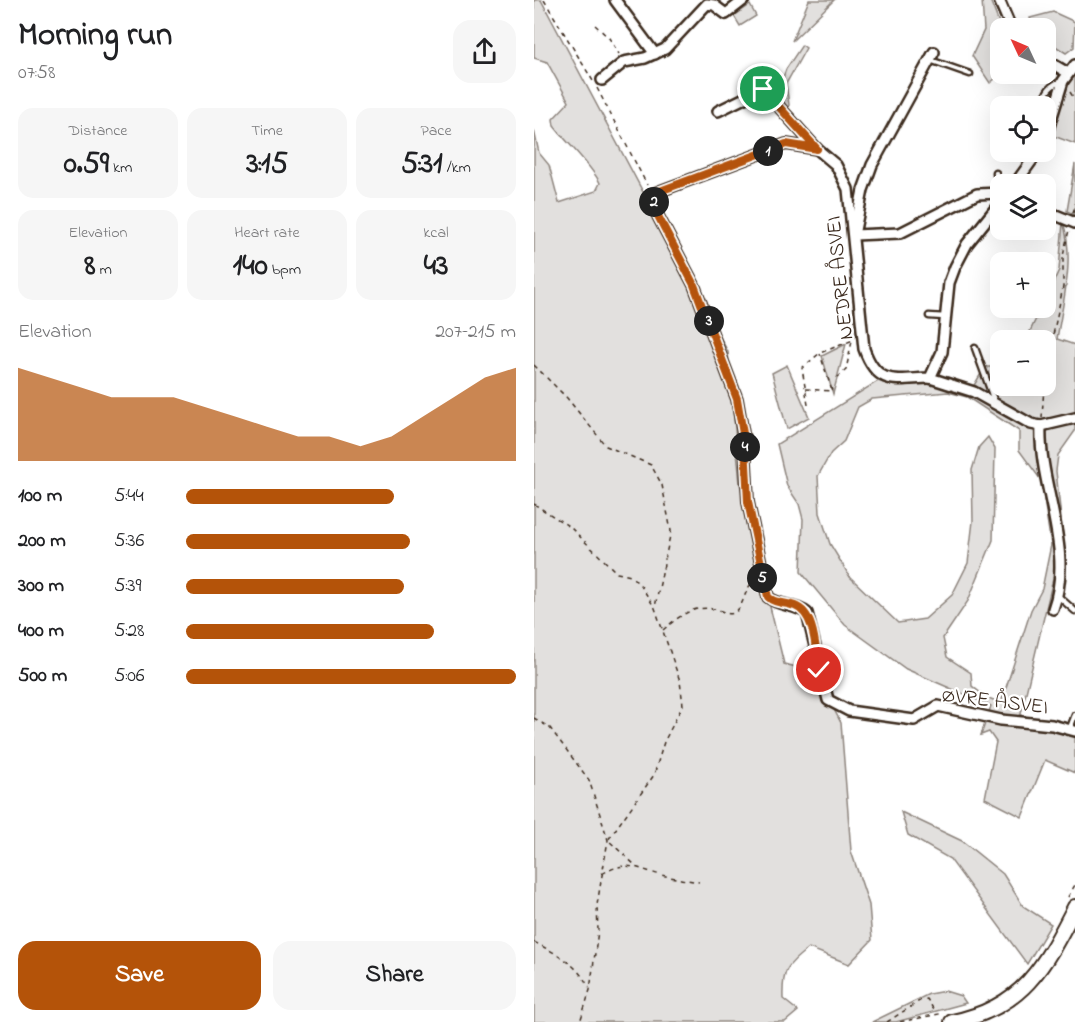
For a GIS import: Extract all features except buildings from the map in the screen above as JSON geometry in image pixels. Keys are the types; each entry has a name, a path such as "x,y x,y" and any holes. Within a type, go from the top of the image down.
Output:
{"main road":[{"path":"951,1017 982,1018 1031,981 1050,955 1071,904"}],"street":[{"path":"615,0 655,54"},
{"path":"602,80 624,62 665,49 707,4 714,5 726,14 744,0"},
{"path":"999,0 1007,18"},
{"path":"932,56 872,165 863,190 854,235 900,233 977,194 990,193"},
{"path":"1056,106 1066,77 1075,65"},
{"path":"1056,68 1066,77"},
{"name":"NEDRE ÅSVEI","path":"717,111 763,89 817,149 836,165 848,189 862,338 868,359 884,377 897,382 930,378"},
{"path":"764,584 748,502 745,445 737,399 697,294 658,216 652,194 786,144 817,149"},
{"path":"1056,215 1073,222"},
{"path":"990,216 960,256 949,283 942,352 930,378 995,403 1025,422 1041,426 1075,417"},
{"path":"1041,426 1041,455 1056,520 1058,596 1053,609"},
{"name":"ØVRE ÅSVEI","path":"764,584 768,597 773,601 791,604 807,614 823,689 833,704 858,712 914,720 938,706 1001,720 1073,729"}],"lane":[{"path":"932,56 970,74"},
{"path":"1045,96 1055,83 1066,77"},
{"path":"929,316 945,316"},
{"path":"975,348 995,403"},
{"path":"1058,596 1075,611"},
{"path":"1073,729 1075,715"}],"path":[{"path":"544,0 555,22 608,104 652,194"},
{"path":"595,25 609,38 624,62"},
{"path":"1054,330 1063,287 1064,249 1073,222 1075,205"},
{"path":"808,405 802,368 820,353 862,338"},
{"path":"837,378 846,370 852,340"},
{"path":"805,389 832,391 820,353"},
{"path":"534,365 552,381 606,446 651,465 662,484 671,531 655,608"},
{"path":"1041,426 1043,396"},
{"path":"534,504 570,527 617,573 631,576 641,586 655,608 663,630 680,681 683,705 664,742 654,775 608,840 601,874 590,990 580,1022"},
{"path":"663,630 681,614 696,609 716,609 727,614 733,613 740,607 751,584 764,584"},
{"path":"534,718 550,728 589,780 608,840 636,866"},
{"path":"601,874 614,866 636,866 657,874 699,882"},
{"path":"1071,904 1075,885"},
{"path":"534,942 563,957 582,972 590,990"},
{"path":"886,1022 921,1000 927,999 933,1010"},
{"path":"900,1022 951,1017"}],"shaded area":[{"path":"534,0 541,0 728,352 740,484 784,664 814,671 841,723 851,851 869,905 872,940 849,964 809,948 795,959 785,975 783,999 798,1011 785,1022 534,1022 534,130 539,153 549,165 559,203 596,191 600,183 554,126 553,119 569,102 547,62 534,58"},
{"path":"809,0 834,0 792,41"},
{"path":"982,0 990,0 997,18 990,18 990,83 972,56 984,30"},
{"path":"750,5 756,16 740,26 734,16"},
{"path":"1053,12 1075,22 1074,47 1066,53 1056,46 1056,18 1030,18"},
{"path":"802,45 806,48 786,84 789,105 787,110 776,97 786,69"},
{"path":"1075,72 1075,144 1056,137 1056,117 1063,92"},
{"path":"1075,164 1075,215 1067,211"},
{"path":"1063,222 1068,265 1057,339 1075,345 1075,431 1058,455 1056,471 1063,537 1020,718 1075,732 1075,773 1045,760 1022,817 985,798 996,742 989,732 981,735 991,706 906,669 845,625 801,572 803,519 799,504 787,486 777,444 878,381 889,385 931,383 967,397 985,367 990,367 990,396 1056,396 1056,330 1031,330 1036,318 1056,318 1056,276 1059,270","holes":["948,392 967,397 1019,431 1019,450 1041,480 1051,545 1042,589 1031,610 1001,703 986,697 972,686 971,673 947,657 943,638 968,601 993,540 995,449 988,437 979,447 972,470 973,521 968,563 952,595 925,619 898,623 850,577 830,544 820,513 818,476 831,453 844,441 858,407 872,399"]},
{"path":"846,344 833,394 822,356"},
{"path":"787,365 809,417 787,429 772,373"},
{"path":"901,812 962,841 1003,874 1023,906 1051,924 1027,964 950,859 908,835"},
{"path":"945,991 961,996 966,1003 896,1022 872,1022 929,994"}],"route":[{"path":"763,89 817,149 799,144 786,144 652,194 658,216 694,285 728,370 737,399 745,445 748,502 768,597 773,601 798,607 807,614 812,628 819,670"}]}
